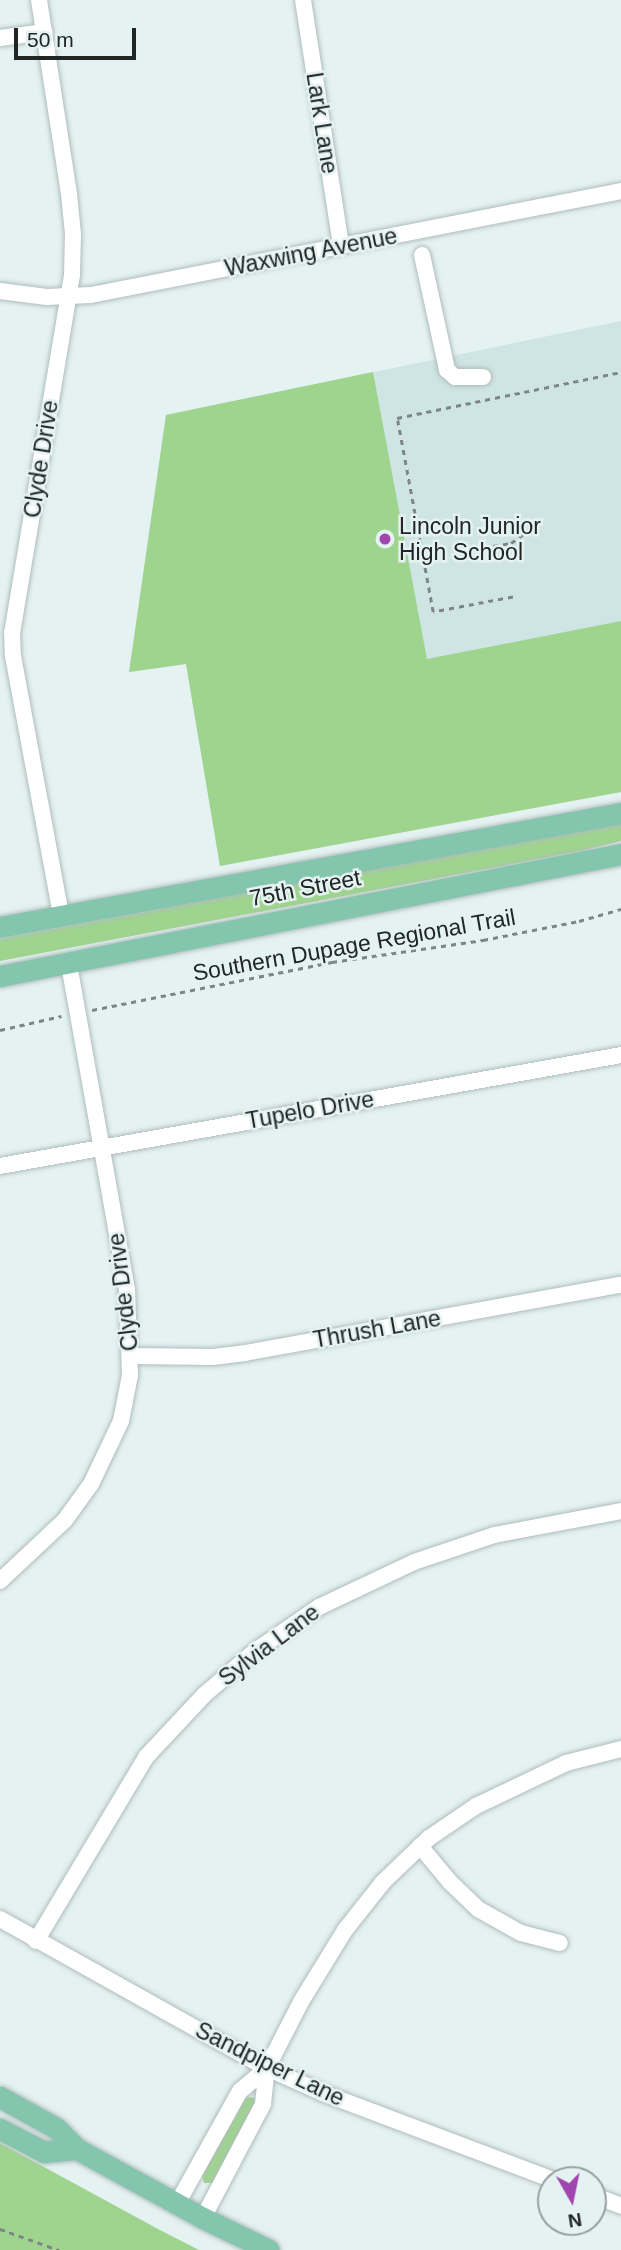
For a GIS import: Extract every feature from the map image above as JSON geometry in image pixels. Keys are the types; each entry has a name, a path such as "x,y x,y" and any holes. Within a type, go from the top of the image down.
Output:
{"main road":[{"name":"75th Street","path":"0,927 621,813"},
{"name":"75th Street","path":"0,976 621,854"},
{"path":"0,2097 56,2128 77,2149 202,2218 269,2250"},
{"path":"0,2129 44,2152 77,2149"}],"street":[{"name":"Clyde Drive","path":"39,0 73,234 69,297 6,633 13,656 61,916"},
{"name":"Lark Lane","path":"303,0 341,246"},
{"path":"0,38 44,32"},
{"name":"Waxwing Avenue","path":"0,291 69,297 117,291 621,191"},
{"path":"422,255 447,370 455,377 483,377"},
{"name":"Clyde Drive","path":"0,1581 65,1520 102,1467 121,1422 131,1356 127,1290 69,963"},
{"name":"Tupelo Drive","path":"0,1166 621,1055"},
{"name":"Thrush Lane","path":"131,1356 213,1357 234,1354 621,1285"},
{"name":"Sylvia Lane","path":"36,1941 146,1757 204,1695 255,1651 319,1606 414,1562 494,1535 621,1511"},
{"path":"202,2218 263,2104 267,2068 302,2000 345,1930 383,1882 421,1846 499,1794 566,1763 621,1749"},
{"path":"421,1846 450,1882 478,1909 521,1933 560,1943"},
{"name":"Sandpiper Lane","path":"0,1919 267,2068 323,2093 537,2174"},
{"path":"177,2204 240,2091 267,2068"}],"path":[{"path":"513,597 433,612 397,418 621,372"},
{"path":"493,546 511,543 539,523"},
{"name":"Southern Dupage Regional Trail","path":"91,1010 332,962 483,940 579,921 621,909"},
{"path":"0,1030 65,1015"},
{"path":"0,2229 59,2250"}],"shaded area":[{"name":"Lincoln Junior High School","path":"621,321 621,792 220,866 186,664 130,672 166,415"}],"green space":[{"name":"Lincoln Junior High School","path":"373,372 427,659 621,621 621,792 220,866 186,664 129,672 166,415"},
{"path":"621,823 621,841 581,851 0,961 0,939"},
{"path":"252,2097 258,2101 213,2183 204,2183 202,2175 244,2098"},
{"path":"0,2143 158,2229 199,2250 0,2250"}],"place":[{"name":"Lincoln Junior High School","path":"385,539"}]}
